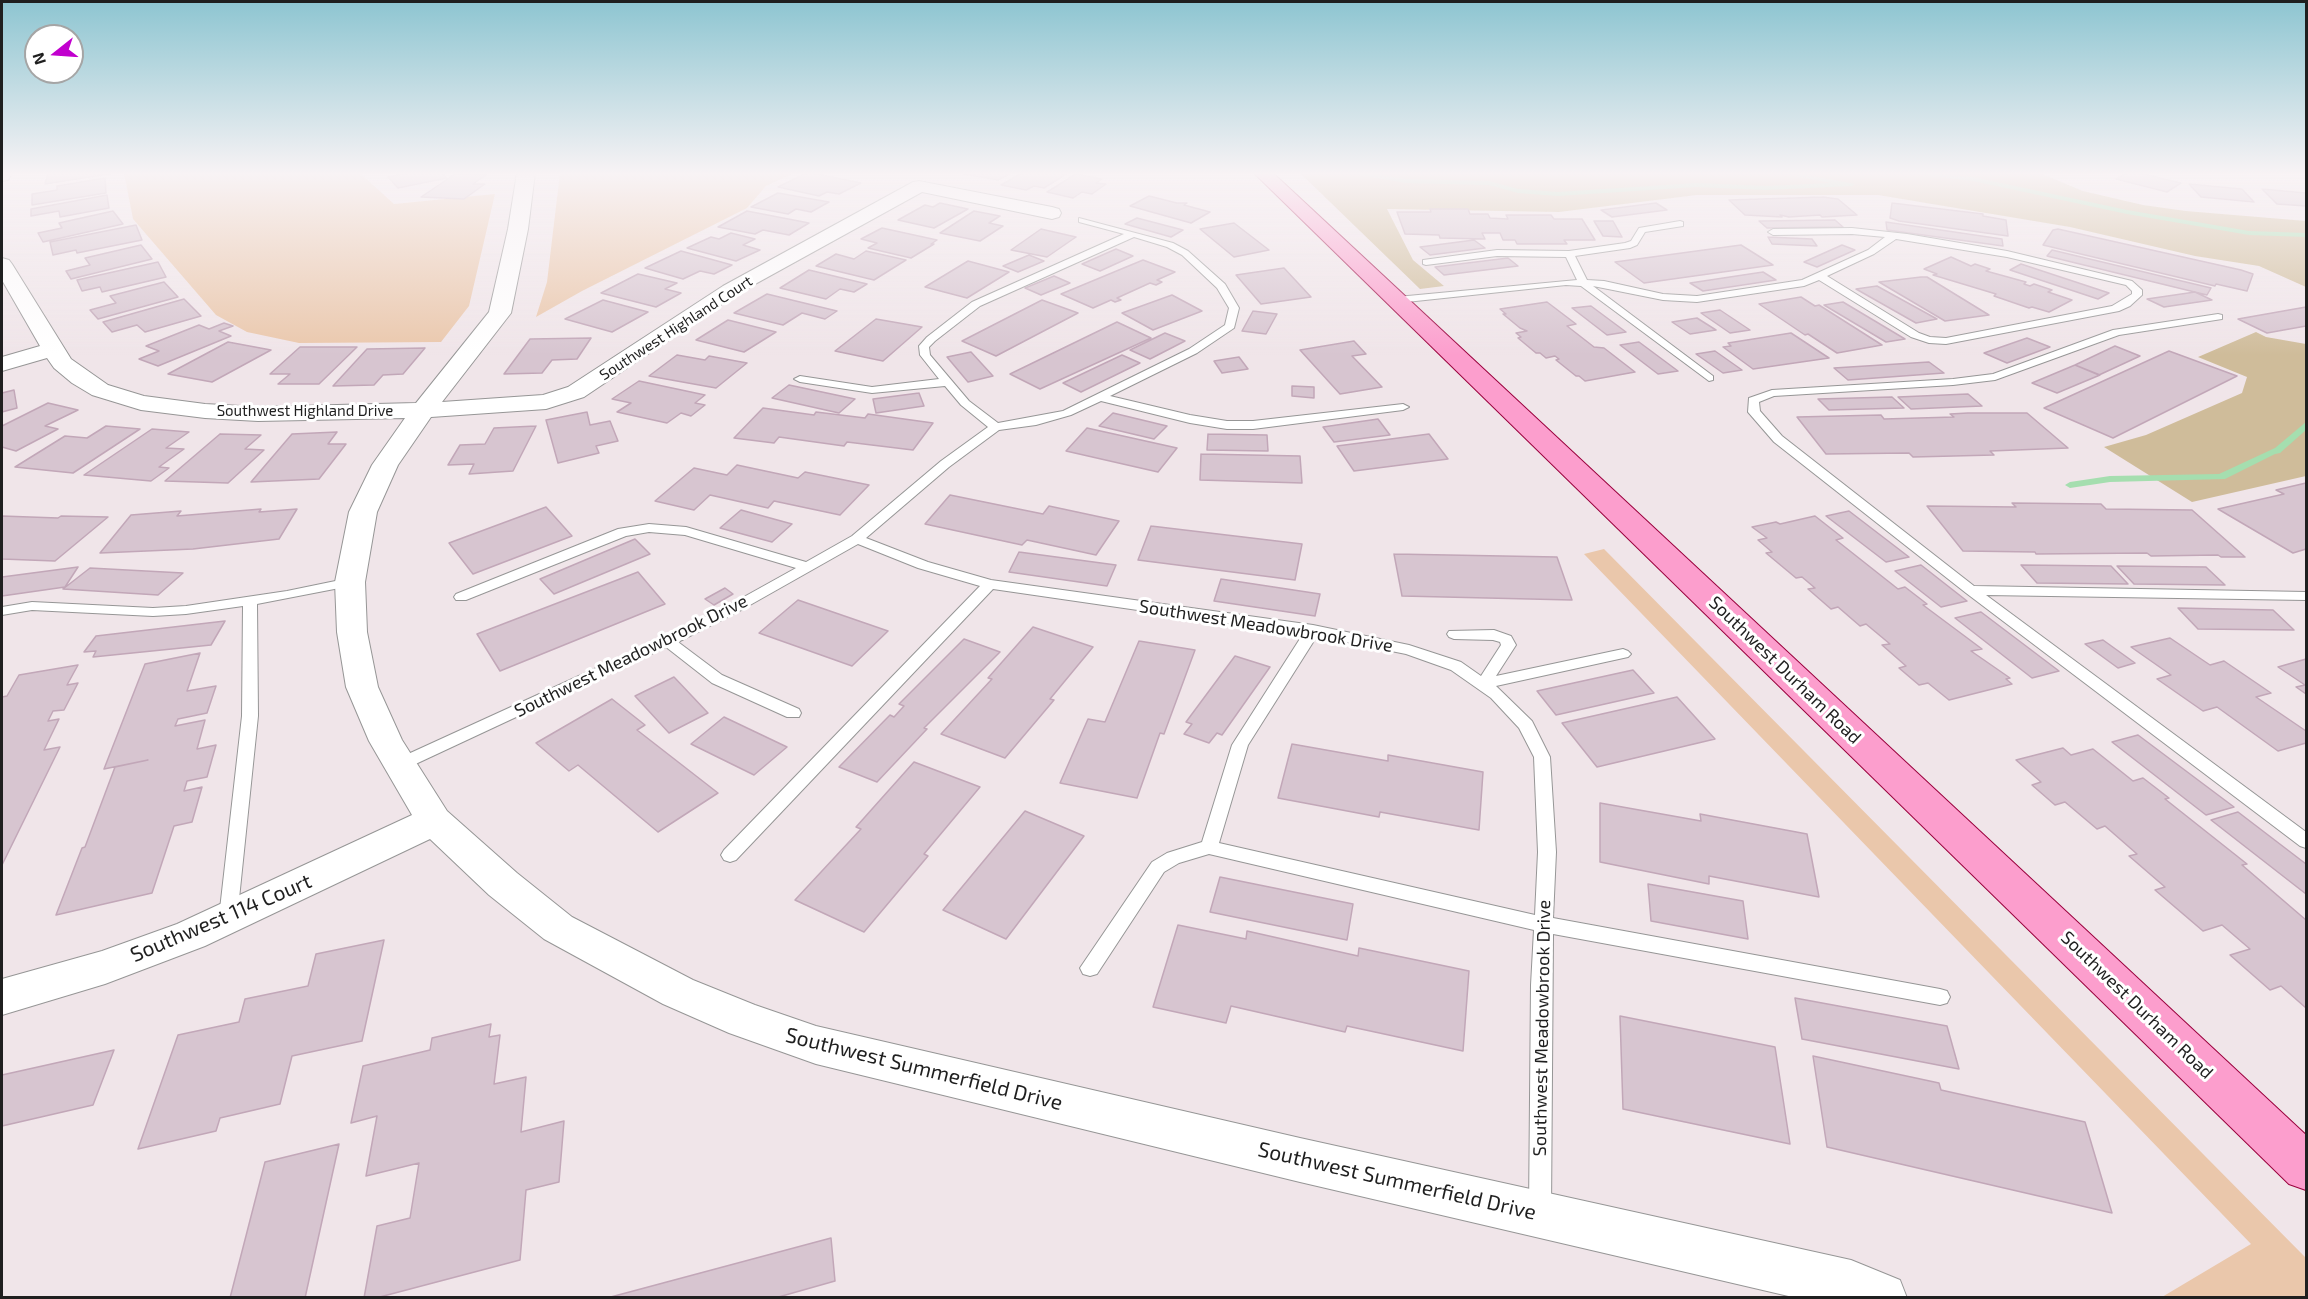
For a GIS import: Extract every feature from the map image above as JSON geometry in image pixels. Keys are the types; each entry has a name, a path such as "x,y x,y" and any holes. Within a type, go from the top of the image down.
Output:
{"main road":[{"name":"Southwest Durham Road","path":"1327,234 2307,1167"}],"street":[{"name":"Southwest Summerfield Drive","path":"517,234 500,313 423,410 385,465 371,492 363,512 353,557 350,582 352,632 362,687 386,741 435,821 495,877 558,928 678,992 744,1020 816,1045 918,1071 1851,1285 1882,1298"},
{"name":"Southwest Highland Court","path":"423,410 546,402 576,392 730,290 832,234"},
{"name":"Southwest Highland Drive","path":"3,268 62,363 80,378 100,390 141,403 165,407 258,414 423,410"},
{"path":"2,364 53,349"},
{"name":"Southwest 114 Court","path":"2,997 105,968 228,918 435,821"}],"lane":[{"path":"996,427 965,403 925,355 924,346 962,313 1009,288 1133,234"},
{"name":"Southwest Meadowbrook Drive","path":"401,764 667,641 738,606 808,567 857,539 945,464 996,427 1036,421 1067,413 1193,351 1225,330 1233,318 1234,308 1228,296 1200,265 1170,245 1133,234"},
{"path":"1426,262 1497,254 1569,254 1627,246 1634,243 1640,234"},
{"path":"1820,276 1915,335 1929,340 1946,341 2115,309 2137,295 2138,290 2129,283 2007,254 1907,237 1869,234"},
{"path":"1397,300 1514,286 1583,282 1624,287 1684,300 1792,285 1820,276 1871,252 1892,237"},
{"path":"1569,254 1583,282 1709,378"},
{"path":"2218,317 2117,332 1995,377 1953,382 1772,393 1753,400 1754,412 1778,439 1971,590 2307,841"},
{"path":"800,379 872,390 947,382"},
{"path":"1100,397 1190,419 1227,425 1253,425 1403,407"},
{"path":"461,597 623,532 649,528 686,531 808,567"},
{"name":"Southwest Meadowbrook Drive","path":"857,539 923,565 990,584 1313,630 1420,653 1456,666 1497,694 1526,725 1542,757 1547,852 1542,924 1540,1214"},
{"path":"2,611 32,606 153,612 186,610 350,582"},
{"path":"730,855 990,584"},
{"path":"1971,590 2307,596"},
{"path":"228,918 250,716 250,600"},
{"path":"1209,847 1240,745 1313,630"},
{"path":"1454,634 1494,635 1506,639 1509,645 1483,684"},
{"path":"667,641 717,679 793,713"},
{"path":"1483,684 1623,654"},
{"path":"1090,968 1158,867 1173,858 1209,847 1542,924 1940,997"}],"shaded area":[{"path":"146,234 486,234 469,306 441,342 299,343 247,332 216,315"},
{"path":"553,234 696,234 582,291 536,317 547,282"},
{"path":"1363,234 1400,234 1413,260 1444,286 1420,289"},
{"path":"2099,234 2306,234 2306,287 2259,266 2195,256"},
{"path":"2256,332 2266,337 2306,344 2306,476 2192,502 2104,447 2146,435 2242,393 2247,377 2198,357"},
{"path":"1604,549 2306,1258 2306,1297 2162,1297 2251,1244 1584,554"}],"building":[{"path":"38,234 80,234 43,242"},
{"path":"92,234 139,234 142,240 77,253 76,250 53,255 50,242"},
{"path":"733,234 755,239 743,245 760,250 736,261 687,248 711,237 719,239"},
{"path":"871,234 908,234 937,240 911,258 868,248 877,243 861,239"},
{"path":"943,234 991,234 980,241"},
{"path":"1034,234 1061,234 1076,237 1047,257 1011,250"},
{"path":"1159,234 1177,234 1171,237"},
{"path":"1206,234 1248,234 1269,250 1234,257"},
{"path":"1405,234 1482,234 1485,239 1440,238 1439,235"},
{"path":"1500,234 1591,234 1595,240 1564,240 1567,244 1517,244 1515,240 1503,240"},
{"path":"1602,234 1620,234 1622,237 1603,236"},
{"path":"1913,234 1965,234 2002,239 2003,246"},
{"path":"2051,234 2079,234 2253,274 2247,291 2216,284 2215,286 2043,245"},
{"path":"1768,237 1812,239 1817,246 1772,244"},
{"path":"1474,240 1485,248 1430,255 1420,247"},
{"path":"141,245 152,259 71,279 66,271 90,265 85,258"},
{"path":"1741,245 1773,265 1644,283 1615,262"},
{"path":"1842,245 1855,250 1817,267 1804,262"},
{"path":"1116,249 1133,256 1100,271 1082,264"},
{"path":"2052,250 2211,288 2207,295 2047,256"},
{"path":"681,251 732,265 714,274 700,271 683,279 645,268"},
{"path":"866,251 906,260 874,280 816,266 836,254 854,259"},
{"path":"1029,255 1044,261 1018,272 1003,266"},
{"path":"1951,257 1971,266 1975,264 1990,269 1986,271 2026,282 2024,284 2030,286 2034,284 2052,290 2048,292 2072,300 2049,312 2029,308 1994,296 1996,294 1933,275 1937,274 1924,269"},
{"path":"1508,258 1518,266 1444,275 1435,267"},
{"path":"1143,260 1175,272 1157,280 1162,282 1156,285 1150,283 1117,298 1121,300 1115,302 1111,300 1093,308 1061,294"},
{"path":"968,261 1009,272 967,298 925,287"},
{"path":"158,262 166,277 102,292 100,287 82,291 77,280"},
{"path":"2021,264 2109,293 2098,299 2010,270"},
{"path":"1284,268 1311,297 1261,304 1236,275"},
{"path":"809,270 867,284 854,292 840,289 826,299 780,288"},
{"path":"1763,272 1776,280 1703,291 1690,283"},
{"path":"638,274 677,283 665,289 681,293 656,307 601,293"},
{"path":"1054,276 1070,283 1041,295 1025,288"},
{"path":"1927,277 1989,315 1945,321 1879,282"},
{"path":"164,282 178,297 98,319 90,310 116,303 110,296"},
{"path":"1877,286 1937,319 1916,323 1856,289"},
{"path":"2195,292 2212,300 2164,307 2147,299"},
{"path":"767,294 837,311 825,319 802,313 783,325 734,313"},
{"path":"1172,295 1202,311 1153,330 1122,313"},
{"path":"1801,297 1815,306 1819,305 1882,345 1837,353 1759,304"},
{"path":"184,299 201,316 145,332 137,325 112,332 103,322"},
{"path":"603,300 648,312 612,332 565,319"},
{"path":"1042,300 1078,313 996,356 962,341"},
{"path":"1547,302 1576,324 1567,326 1594,347 1604,348 1635,372 1585,381 1556,360 1559,359 1555,356 1546,358 1518,338 1521,337 1516,333 1527,331 1520,328 1500,309"},
{"path":"1843,302 1905,339 1886,342 1824,305"},
{"path":"1591,306 1626,332 1607,335 1572,308"},
{"path":"2306,307 2306,326 2267,333 2238,319"},
{"path":"1720,310 1750,330 1730,333 1701,313"},
{"path":"1253,311 1277,314 1266,334 1242,331"},
{"path":"1697,318 1716,330 1690,334 1672,322"},
{"path":"876,319 922,327 883,361 835,351"},
{"path":"728,320 776,332 744,352 696,340"},
{"path":"1117,322 1151,338 1040,389 1010,374"},
{"path":"224,323 233,326 219,331 231,336 158,366 139,359 159,351 146,346 199,325 209,329"},
{"path":"1165,333 1185,341 1150,359 1130,350"},
{"path":"1791,333 1829,358 1753,369 1723,347 1731,346 1728,343"},
{"path":"591,338 577,359 552,360 542,373 504,374 530,339"},
{"path":"2027,338 2050,347 2007,363 1984,353"},
{"path":"1354,341 1366,354 1352,356 1382,387 1340,394 1300,350"},
{"path":"228,342 271,350 212,382 168,374"},
{"path":"1639,342 1678,371 1658,374 1620,345"},
{"path":"2115,346 2140,356 2099,375 2075,365"},
{"path":"300,347 357,347 319,384 278,384 290,374 270,374"},
{"path":"425,348 403,374 383,375 374,385 333,386 367,349"},
{"path":"1715,351 1742,370 1723,373 1696,354"},
{"path":"2169,351 2237,376 2113,438 2044,408"},
{"path":"971,352 993,376 968,382 947,357"},
{"path":"677,355 705,360 709,356 747,363 716,388 649,376"},
{"path":"1122,355 1140,363 1081,392 1063,383"},
{"path":"1239,357 1248,369 1222,373 1214,361"},
{"path":"1929,362 1944,373 1848,380 1834,368"},
{"path":"2075,365 2100,375 2057,393 2032,383"},
{"path":"639,381 705,395 695,403 705,405 691,416 681,413 667,423 617,412 631,403 612,399"},
{"path":"789,385 855,399 839,413 772,398"},
{"path":"1292,386 1314,387 1314,398 1292,396"},
{"path":"14,390 17,408 2,412 2,393"},
{"path":"919,393 924,406 876,413 873,399"},
{"path":"1968,394 1982,406 1911,409 1898,397"},
{"path":"1892,397 1904,408 1829,410 1818,399"},
{"path":"48,403 78,410 45,426 58,429 16,451 2,447 2,426"},
{"path":"763,408 814,415 816,412 865,418 868,414 933,423 913,450 847,442 844,446 779,437 774,443 734,438"},
{"path":"587,412 590,425 610,421 618,441 596,446 599,453 558,463 546,420"},
{"path":"1113,413 1167,426 1154,439 1099,426"},
{"path":"2027,413 2068,448 1990,451 1994,455 1913,457 1909,453 1826,454 1797,417 1881,415 1884,419 1954,417 1950,414"},
{"path":"1378,419 1390,435 1334,442 1323,427"},
{"path":"106,426 140,429 73,473 15,467 65,436 87,438"},
{"path":"536,426 513,471 469,474 474,464 448,465 460,445 485,444 494,428"},
{"path":"1087,428 1177,448 1158,472 1066,451"},
{"path":"152,429 189,432 166,448 184,449 159,467 169,468 151,481 84,475"},
{"path":"337,432 328,444 346,444 319,479 251,482 292,434"},
{"path":"220,434 261,435 245,449 264,450 228,483 165,481"},
{"path":"1208,434 1267,435 1268,451 1207,450"},
{"path":"1429,434 1448,459 1354,471 1337,446"},
{"path":"1201,454 1300,456 1302,483 1200,480"},
{"path":"737,465 798,478 805,472 869,485 840,515 774,501 768,508 710,495 694,510 655,501 694,468 727,475"},
{"path":"2306,483 2306,549 2293,553 2218,509 2284,494 2276,490"},
{"path":"950,495 1043,514 1049,506 1119,521 1096,555 1027,540 1022,545 925,524"},
{"path":"2012,503 2101,504 2106,509 2192,510 2245,557 2151,556 2147,553 2036,554 2035,552 1963,551 1927,506 2016,507"},
{"path":"546,507 572,536 473,574 449,543"},
{"path":"261,509 259,512 297,509 279,539 193,549 100,553 131,515 181,511 177,516"},
{"path":"741,510 792,524 772,542 720,528"},
{"path":"1849,511 1909,557 1886,562 1826,516"},
{"path":"2,516 108,517 55,561 2,559"},
{"path":"1815,516 1843,538 1836,540 1898,589 1905,587 1927,604 1923,605 1982,649 1971,651 2010,678 2006,679 2012,684 1949,700 1928,683 1919,685 1899,668 1906,666 1882,645 1890,644 1866,624 1860,626 1838,607 1831,609 1808,589 1815,588 1802,577 1796,578 1766,553 1772,552 1758,540 1767,538 1752,527 1776,522 1780,524"},
{"path":"1151,526 1302,544 1295,580 1138,560"},
{"path":"635,539 650,554 554,594 540,579"},
{"path":"1019,552 1116,565 1107,586 1009,572"},
{"path":"1394,554 1557,557 1572,600 1402,596"},
{"path":"1921,565 1967,601 1941,607 1895,571"},
{"path":"2021,565 2111,566 2128,584 2037,583"},
{"path":"2117,566 2206,567 2225,585 2134,584"},
{"path":"78,567 65,587 2,596 2,577"},
{"path":"90,568 183,573 158,595 63,589"},
{"path":"638,572 665,604 500,671 477,634"},
{"path":"1221,579 1320,594 1315,616 1214,601"},
{"path":"725,588 733,594 714,605 705,599"},
{"path":"798,600 888,631 852,666 759,633"},
{"path":"2178,608 2273,610 2294,630 2198,629"},
{"path":"1981,612 2059,671 2032,678 1955,618"},
{"path":"225,621 211,645 93,657 96,651 84,652 96,636"},
{"path":"1033,627 1093,647 1050,699 1054,700 1005,758 941,734 992,679 988,678"},
{"path":"2170,638 2210,665 2224,661 2271,693 2256,697 2306,731 2306,743 2278,751 2217,707 2203,711 2157,679 2171,675 2131,647"},
{"path":"964,639 1000,652 924,728 927,729 877,782 839,767 890,715 894,717 904,706 899,704"},
{"path":"2103,640 2135,663 2118,668 2085,644"},
{"path":"1139,641 1195,650 1164,734 1160,733 1137,798 1060,783 1088,719 1105,722"},
{"path":"200,653 187,691 216,686 207,713 178,719 175,726 205,720 197,749 216,745 207,777 187,781 184,791 202,787 192,822 174,826 152,893 56,915 115,767 148,760 104,769 145,664"},
{"path":"1235,656 1270,667 1222,735 1217,733 1209,743 1184,734 1192,724 1186,722"},
{"path":"2306,659 2306,694 2296,687 2305,685 2278,667"},
{"path":"78,665 67,685 78,683 64,710 53,711 48,721 59,719 44,750 60,747 2,865 2,697 7,696 19,675"},
{"path":"1633,670 1654,693 1556,715 1537,691"},
{"path":"674,677 708,713 669,733 635,696"},
{"path":"1677,697 1715,739 1597,767 1562,723"},
{"path":"612,699 645,725 637,730 718,793 658,832 578,765 569,771 536,743"},
{"path":"724,717 787,747 754,775 691,744"},
{"path":"2138,735 2234,807 2206,815 2112,742"},
{"path":"1292,744 1388,761 1388,755 1483,772 1479,830 1380,812 1379,817 1278,798"},
{"path":"2063,748 2071,755 2093,749 2133,781 2143,778 2169,798 2165,799 2247,864 2242,865 2306,920 2306,1008 2281,986 2270,990 2230,955 2250,949 2222,925 2203,931 2155,890 2165,887 2129,856 2137,854 2105,826 2097,829 2065,802 2055,805 2032,785 2041,782 2016,760"},
{"path":"914,762 980,787 924,854 928,856 864,932 795,900 861,829 856,827"},
{"path":"1600,803 1701,821 1700,814 1807,834 1819,897 1709,876 1709,884 1600,862"},
{"path":"1025,811 1084,836 1006,939 943,910"},
{"path":"2238,812 2306,864 2306,894 2211,820"},
{"path":"1220,877 1353,904 1347,940 1210,912"},
{"path":"1648,884 1743,901 1748,939 1651,921"},
{"path":"1178,925 1246,939 1247,931 1358,956 1359,948 1469,971 1463,1051 1347,1026 1345,1032 1231,1006 1226,1023 1153,1007"},
{"path":"384,940 362,1041 292,1056 280,1104 220,1118 216,1131 138,1149 178,1035 239,1022 245,999 308,986 316,954"},
{"path":"1795,998 1947,1026 1959,1069 1802,1039"},
{"path":"1620,1016 1775,1047 1790,1144 1623,1109"},
{"path":"491,1024 489,1037 500,1035 494,1084 526,1077 521,1132 564,1121 559,1182 526,1190 520,1260 376,1298 364,1298 377,1226 410,1218 419,1163 366,1176 377,1116 351,1123 363,1066 430,1050 432,1038"},
{"path":"114,1050 93,1105 2,1126 2,1075"},
{"path":"1813,1056 1939,1083 1941,1090 2085,1122 2112,1213 1827,1147"},
{"path":"339,1144 305,1298 230,1298 265,1162"},
{"path":"831,1238 835,1281 775,1298 607,1298"}],"waterway":[{"path":"2267,234 2306,235"},
{"path":"2070,485 2110,479 2221,477 2277,451 2306,425"}]}
